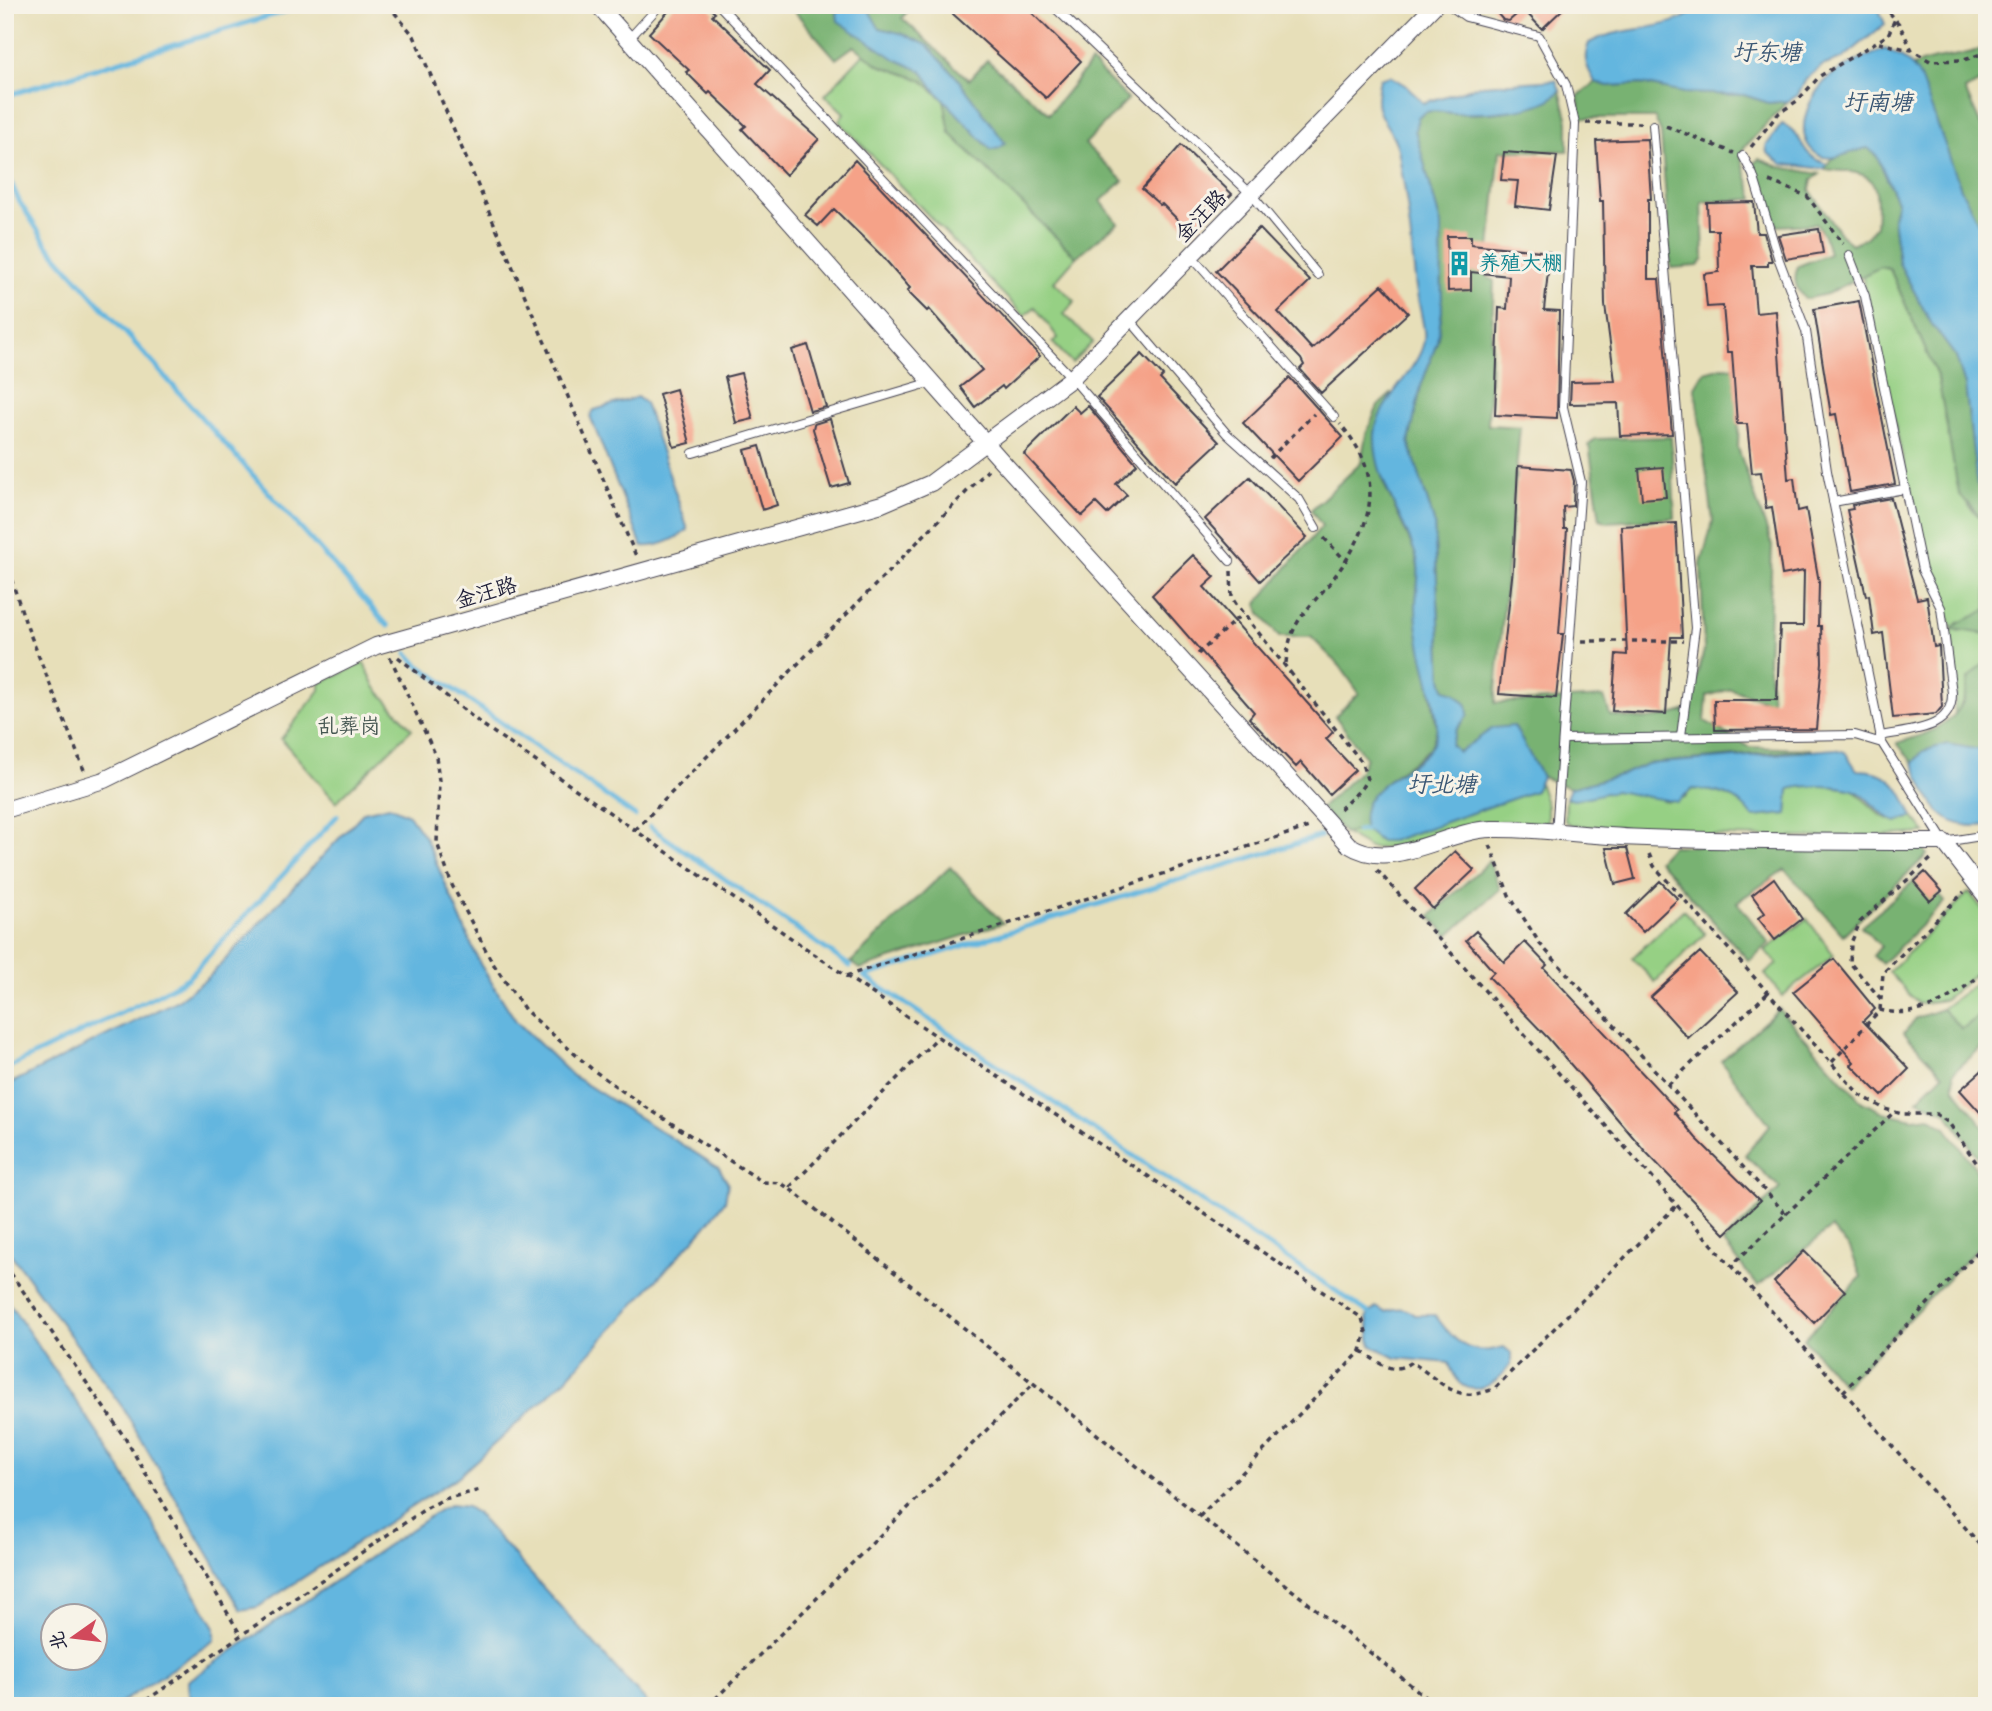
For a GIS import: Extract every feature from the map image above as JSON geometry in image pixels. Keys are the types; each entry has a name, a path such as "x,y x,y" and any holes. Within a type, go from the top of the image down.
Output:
{"street":[{"path":"598,5 999,458 1349,845 1363,854 1400,853 1458,835 1490,829 1643,838 1946,844 1987,898"},
{"name":"金汪路","path":"5,810 90,785 384,644 882,504 931,483 1072,378 1435,5"}],"lane":[{"path":"628,40 660,5"},
{"path":"719,5 1072,378 1230,562"},
{"path":"1052,5 1251,194 1318,275"},
{"path":"1450,5 1466,17 1539,36 1566,85 1575,124 1563,407 1581,482 1556,833"},
{"path":"1653,125 1693,639 1681,736"},
{"path":"1743,156 1754,175 1779,260 1807,331 1833,502 1881,739 1946,844 1987,835"},
{"path":"1563,739 1681,736 1751,739 1855,735 1881,739 1937,723 1948,715 1952,706 1941,608 1922,570 1865,296 1849,255"},
{"path":"1191,256 1334,417"},
{"path":"1129,319 1227,435 1299,499 1316,528"},
{"path":"693,453 840,412 932,382"},
{"path":"1833,502 1904,489"}],"path":[{"path":"388,5 414,36 643,571"},
{"path":"1883,5 1895,19 1912,50"},
{"path":"1743,156 1779,113 1797,101 1821,76 1879,43 1888,35 1895,19"},
{"path":"1879,43 1912,50 1930,61 1964,60 1987,52"},
{"path":"1754,175 1807,196 1849,255"},
{"path":"1261,467 1323,405"},
{"path":"1285,665 1291,630 1299,616 1331,581 1345,560 1367,515 1371,482 1369,468 1356,442 1334,417"},
{"path":"635,830 999,458"},
{"path":"1316,528 1345,560"},
{"path":"5,560 26,624 90,785"},
{"path":"846,976 1328,821 1361,789 1367,779 1355,750 1232,598 1230,562"},
{"path":"1187,665 1243,613"},
{"path":"1569,641 1666,643 1693,639"},
{"path":"384,644 417,676 480,723 846,976 1362,1318 1366,1332 1361,1351 1200,1516"},
{"path":"384,644 436,756 439,781 437,843 452,885 492,962 525,1010 593,1070 638,1102 763,1182 781,1183 789,1188 1437,1706"},
{"path":"1490,829 1490,847 1509,895 1540,944 1786,1214"},
{"path":"1643,838 1654,866 1860,1095 1895,1112 1936,1114 1949,1124 1987,1178"},
{"path":"1881,999 1850,963 1855,932 1860,922 1946,844"},
{"path":"1363,854 1987,1552"},
{"path":"1832,1062 1880,1010 1884,972 1975,882"},
{"path":"1880,1010 1910,1011 1946,1002 1987,970"},
{"path":"1668,1085 1769,992"},
{"path":"789,1188 938,1037"},
{"path":"1731,1266 1895,1112"},
{"path":"1361,1351 1386,1368 1401,1369 1411,1362 1457,1395 1481,1395 1495,1388 1676,1205"},
{"path":"1843,1392 1987,1242"},
{"path":"5,1265 125,1438 240,1634"},
{"path":"708,1706 1034,1383"},
{"path":"138,1706 425,1509 444,1499 480,1490"}],"green space":[{"path":"789,5 913,5 902,18 969,80 987,60 1049,114 1091,62 1128,99 1085,144 1123,181 1101,201 1118,223 1076,257 950,133 944,100 922,80 879,65 854,46 836,59"},
{"path":"1987,47 1987,79 1965,90 1987,138 1987,240 1962,191 1913,66"},
{"path":"864,53 879,65 922,79 945,100 951,134 1076,257 1054,282 1075,301 1064,314 1093,342 1072,363 1053,343 1058,338 1035,307 1024,316 839,121 844,113 825,95"},
{"path":"1595,82 1608,86 1642,84 1684,93 1744,95 1769,103 1788,101 1743,149 1741,158 1754,199 1702,202 1704,259 1698,266 1671,268 1661,133 1655,118 1581,118 1578,96"},
{"path":"1560,90 1568,121 1568,151 1500,151 1487,277 1494,281 1488,425 1520,427 1495,703 1604,697 1610,715 1641,719 1689,709 1704,650 1701,564 1713,521 1695,387 1704,372 1722,367 1740,368 1738,448 1772,545 1768,661 1772,703 1731,689 1707,696 1705,721 1749,747 1811,749 1647,764 1624,774 1570,788 1542,777 1514,726 1458,752 1451,745 1456,730 1468,715 1455,693 1445,690 1442,679 1434,522 1409,442 1421,386 1437,342 1442,311 1441,225 1415,130 1418,117 1426,112 1477,113 1510,110 1541,103"},
{"path":"1868,147 1877,156 1897,201 1893,218 1899,263 1931,323 1956,357 1965,385 1977,484 1987,497 1987,532 1982,519 1959,494 1938,378 1890,269 1880,267 1827,294 1806,299 1802,296 1795,280 1796,271 1798,266 1829,254 1824,235 1816,224 1777,226 1754,163 1759,159 1780,167 1820,174 1812,180 1810,190 1841,235 1852,244 1867,237 1876,226 1874,186 1870,179 1863,175 1824,169 1831,159"},
{"path":"1880,267 1890,269 1938,378 1968,506 1982,519 1987,532 1987,609 1978,616 1956,624 1958,632 1972,630 1987,634 1987,661 1968,679 1967,692 1954,718 1956,694 1952,629 1914,509 1862,275"},
{"path":"1392,393 1375,429 1383,482 1415,552 1419,572 1416,604 1437,728 1429,748 1375,793 1364,816 1365,830 1344,833 1321,808 1360,771 1366,758 1335,716 1359,693 1340,666 1311,637 1279,637 1260,613 1257,603 1322,526 1311,510 1361,463 1366,434 1378,406"},
{"path":"1671,437 1675,518 1606,522 1600,519 1589,445 1595,439"},
{"path":"1987,609 1987,634 1952,629 1959,623"},
{"path":"1987,661 1987,751 1923,751 1913,763 1897,743 1934,730 1954,716 1966,694 1968,679"},
{"name":"乱葬岗","path":"364,663 376,688 412,729 336,802 281,739 320,690 320,683"},
{"path":"1539,782 1547,806 1547,822 1501,821 1389,848 1370,848 1344,833 1365,830 1379,840 1391,841 1535,791"},
{"path":"1811,784 1852,789 1882,816 1896,822 1913,817 1926,833 1838,837 1704,835 1572,825 1565,821 1566,798 1579,799 1616,791 1644,793 1666,802 1685,797 1692,789 1710,791 1741,803 1753,817 1787,814 1789,789"},
{"path":"1671,846 1922,846 1927,855 1843,935 1785,869 1737,902 1769,943 1749,961 1658,860"},
{"path":"1489,861 1500,889 1448,936 1430,916"},
{"path":"950,867 1003,923 860,969 851,962"},
{"path":"1922,874 1945,902 1882,964 1873,956 1881,946 1861,926"},
{"path":"1969,892 1987,915 1987,963 1944,1000 1918,1004 1889,972"},
{"path":"1683,910 1705,934 1655,982 1632,958"},
{"path":"1807,919 1834,955 1782,996 1765,974 1777,964 1765,950"},
{"path":"1973,985 1987,1001 1987,1010 1962,1029 1942,1009"},
{"path":"1779,1009 1862,1102 1883,1112 1913,1119 1930,1117 1946,1128 1987,1184 1987,1238 1844,1386 1804,1339 1861,1277 1850,1248 1831,1228 1758,1286 1723,1242 1780,1188 1745,1155 1770,1125 1721,1061"},
{"path":"1942,1009 1962,1029 1987,1010 1987,1042 1953,1073 1954,1088 1987,1131 1987,1170 1946,1112 1917,1100 1943,1074 1904,1033 1916,1018"}],"water":[{"path":"841,5 866,5 879,28 904,34 927,45 959,80 1005,143 1000,148 991,150 935,90 922,71 895,59 838,21 837,14"},
{"name":"圩东塘","path":"1702,5 1877,5 1885,24 1842,59 1822,66 1806,79 1798,95 1788,101 1769,103 1744,95 1684,93 1642,84 1608,86 1595,82 1586,63 1589,43 1618,33 1676,21"},
{"name":"圩南塘","path":"1885,49 1905,60 1920,77 1962,191 1987,240 1987,497 1977,484 1965,385 1956,357 1931,323 1899,263 1893,218 1897,201 1877,156 1868,148 1838,157 1820,156 1810,148 1805,139 1806,116 1823,83 1844,68"},
{"name":"圩北塘","path":"1390,76 1408,87 1423,103 1482,85 1556,80 1560,90 1553,98 1527,108 1478,113 1426,112 1418,117 1415,130 1441,225 1442,311 1437,342 1421,386 1409,442 1434,522 1442,679 1445,690 1455,693 1467,705 1468,715 1456,730 1451,745 1459,752 1493,728 1514,726 1542,777 1535,791 1391,841 1379,841 1365,830 1364,814 1368,801 1376,790 1424,755 1432,745 1437,728 1418,629 1417,559 1383,480 1376,450 1378,421 1384,407 1419,356 1424,331 1398,150 1380,114 1377,101 1380,79"},
{"path":"1782,124 1795,133 1810,155 1827,164 1824,169 1783,164 1767,153 1766,146"},
{"path":"637,397 645,403 688,530 654,546 642,546 590,416 594,410"},
{"path":"1947,744 1987,751 1987,825 1958,824 1947,818 1938,811 1925,790 1913,763 1923,751"},
{"path":"1835,749 1845,752 1857,770 1879,773 1893,782 1904,797 1913,817 1896,822 1861,794 1847,788 1826,786 1789,789 1787,814 1753,817 1741,803 1726,795 1692,789 1677,802 1615,791 1574,800 1566,798 1570,788 1624,774 1647,764"},
{"path":"389,806 409,815 426,839 480,964 516,1021 573,1076 719,1168 728,1183 725,1201 705,1227 566,1379 459,1476 258,1607 241,1610 123,1408 5,1246 5,1086 178,1000 209,977 364,812"},
{"path":"5,1297 113,1456 215,1627 215,1640 116,1706 5,1706"},
{"path":"1376,1307 1385,1312 1401,1309 1415,1315 1435,1315 1456,1340 1472,1349 1492,1350 1504,1347 1511,1353 1511,1364 1494,1381 1477,1389 1461,1384 1449,1363 1396,1358 1371,1345 1367,1317"},
{"path":"450,1505 467,1507 476,1513 650,1706 200,1706 189,1694 188,1681"}],"building":[{"path":"674,5 706,5 715,13 712,15 770,70 757,84 819,139 786,175 742,129 746,126 710,92 708,94 686,72 689,70 649,33"},
{"path":"943,5 1024,5 1081,61 1046,98"},
{"path":"1490,5 1567,5 1542,29 1523,9 1509,21 1503,20"},
{"path":"1647,139 1651,199 1648,199 1648,279 1659,279 1672,434 1620,436 1618,403 1570,404 1571,382 1615,381 1605,305 1603,201 1600,201 1596,141"},
{"path":"1181,145 1232,194 1192,234 1162,204 1142,189"},
{"path":"1504,152 1557,156 1549,210 1515,206 1518,181 1501,180"},
{"path":"855,160 1040,356 1004,389 1002,386 975,407 960,387 982,370 929,309 927,311 907,291 910,288 882,256 834,209 818,226 805,215"},
{"path":"1754,202 1757,233 1764,233 1772,261 1768,261 1768,266 1752,266 1756,313 1776,311 1788,479 1794,478 1798,511 1806,509 1819,582 1818,626 1821,626 1822,662 1816,729 1715,730 1714,700 1777,700 1780,626 1803,626 1804,571 1782,575 1772,507 1766,508 1761,472 1752,473 1747,424 1737,424 1732,352 1727,352 1723,306 1707,307 1704,274 1719,272 1718,230 1708,230 1707,203"},
{"path":"1259,228 1310,281 1278,312 1312,349 1382,285 1408,313 1321,393 1300,369 1304,365 1301,359 1216,271"},
{"path":"1819,229 1823,253 1786,259 1778,235"},
{"path":"1447,236 1471,236 1471,244 1550,252 1544,310 1559,311 1557,418 1495,415 1499,308 1507,309 1509,276 1471,272 1471,290 1448,291"},
{"path":"1859,301 1895,484 1850,492 1836,414 1831,415 1814,309"},
{"path":"808,345 826,407 810,411 792,350"},
{"path":"1142,354 1163,376 1160,379 1219,442 1175,483 1097,397"},
{"path":"741,373 753,419 736,423 725,377"},
{"path":"1290,378 1343,437 1298,481 1243,423"},
{"path":"676,389 690,443 674,447 659,394"},
{"path":"1073,406 1080,413 1088,406 1137,464 1116,484 1127,495 1107,514 1096,503 1082,516 1024,454"},
{"path":"830,419 849,483 831,488 813,429 814,424"},
{"path":"760,446 777,505 762,510 745,450"},
{"path":"1518,466 1571,470 1574,481 1573,506 1563,507 1564,529 1567,529 1559,634 1563,634 1556,698 1499,694 1513,568"},
{"path":"1663,467 1666,497 1642,499 1639,469"},
{"path":"1250,477 1307,537 1260,581 1205,519"},
{"path":"1891,498 1917,599 1927,597 1934,647 1939,646 1942,707 1936,714 1893,718 1883,633 1874,635 1869,595 1866,596 1847,510 1853,509 1852,505"},
{"path":"1676,523 1682,637 1671,637 1666,714 1612,711 1616,654 1627,655 1621,526"},
{"path":"1193,555 1215,577 1204,587 1333,732 1326,739 1355,770 1329,794 1301,762 1296,767 1249,718 1254,712 1152,595"},
{"path":"1606,848 1627,848 1635,879 1615,884"},
{"path":"1455,851 1474,870 1433,909 1415,889"},
{"path":"1925,872 1942,891 1930,901 1914,882"},
{"path":"1774,878 1802,919 1775,940 1758,918 1765,913 1752,895"},
{"path":"1660,881 1678,899 1643,932 1626,914"},
{"path":"1476,931 1504,962 1525,942 1547,965 1544,968 1677,1110 1674,1112 1696,1138 1760,1201 1725,1234 1645,1151 1548,1038 1489,977 1494,972 1466,940"},
{"path":"1700,952 1738,992 1688,1038 1651,997"},
{"path":"1834,959 1875,1009 1863,1021 1909,1069 1882,1096 1851,1065 1854,1062 1793,992"},
{"path":"1987,1066 1987,1120 1960,1090"},
{"path":"1804,1251 1845,1291 1814,1323 1774,1282"}],"waterway":[{"path":"5,96 306,5"},
{"path":"5,169 19,201 48,246 388,626"},
{"path":"407,653 417,664 635,816"},
{"path":"5,1069 188,978 337,816"},
{"path":"650,827 850,966"},
{"path":"1357,831 1365,830"},
{"path":"865,976 1321,836"},
{"path":"864,976 1369,1313"}],"place":[{"name":"养殖大棚","path":"1459,263"}]}
